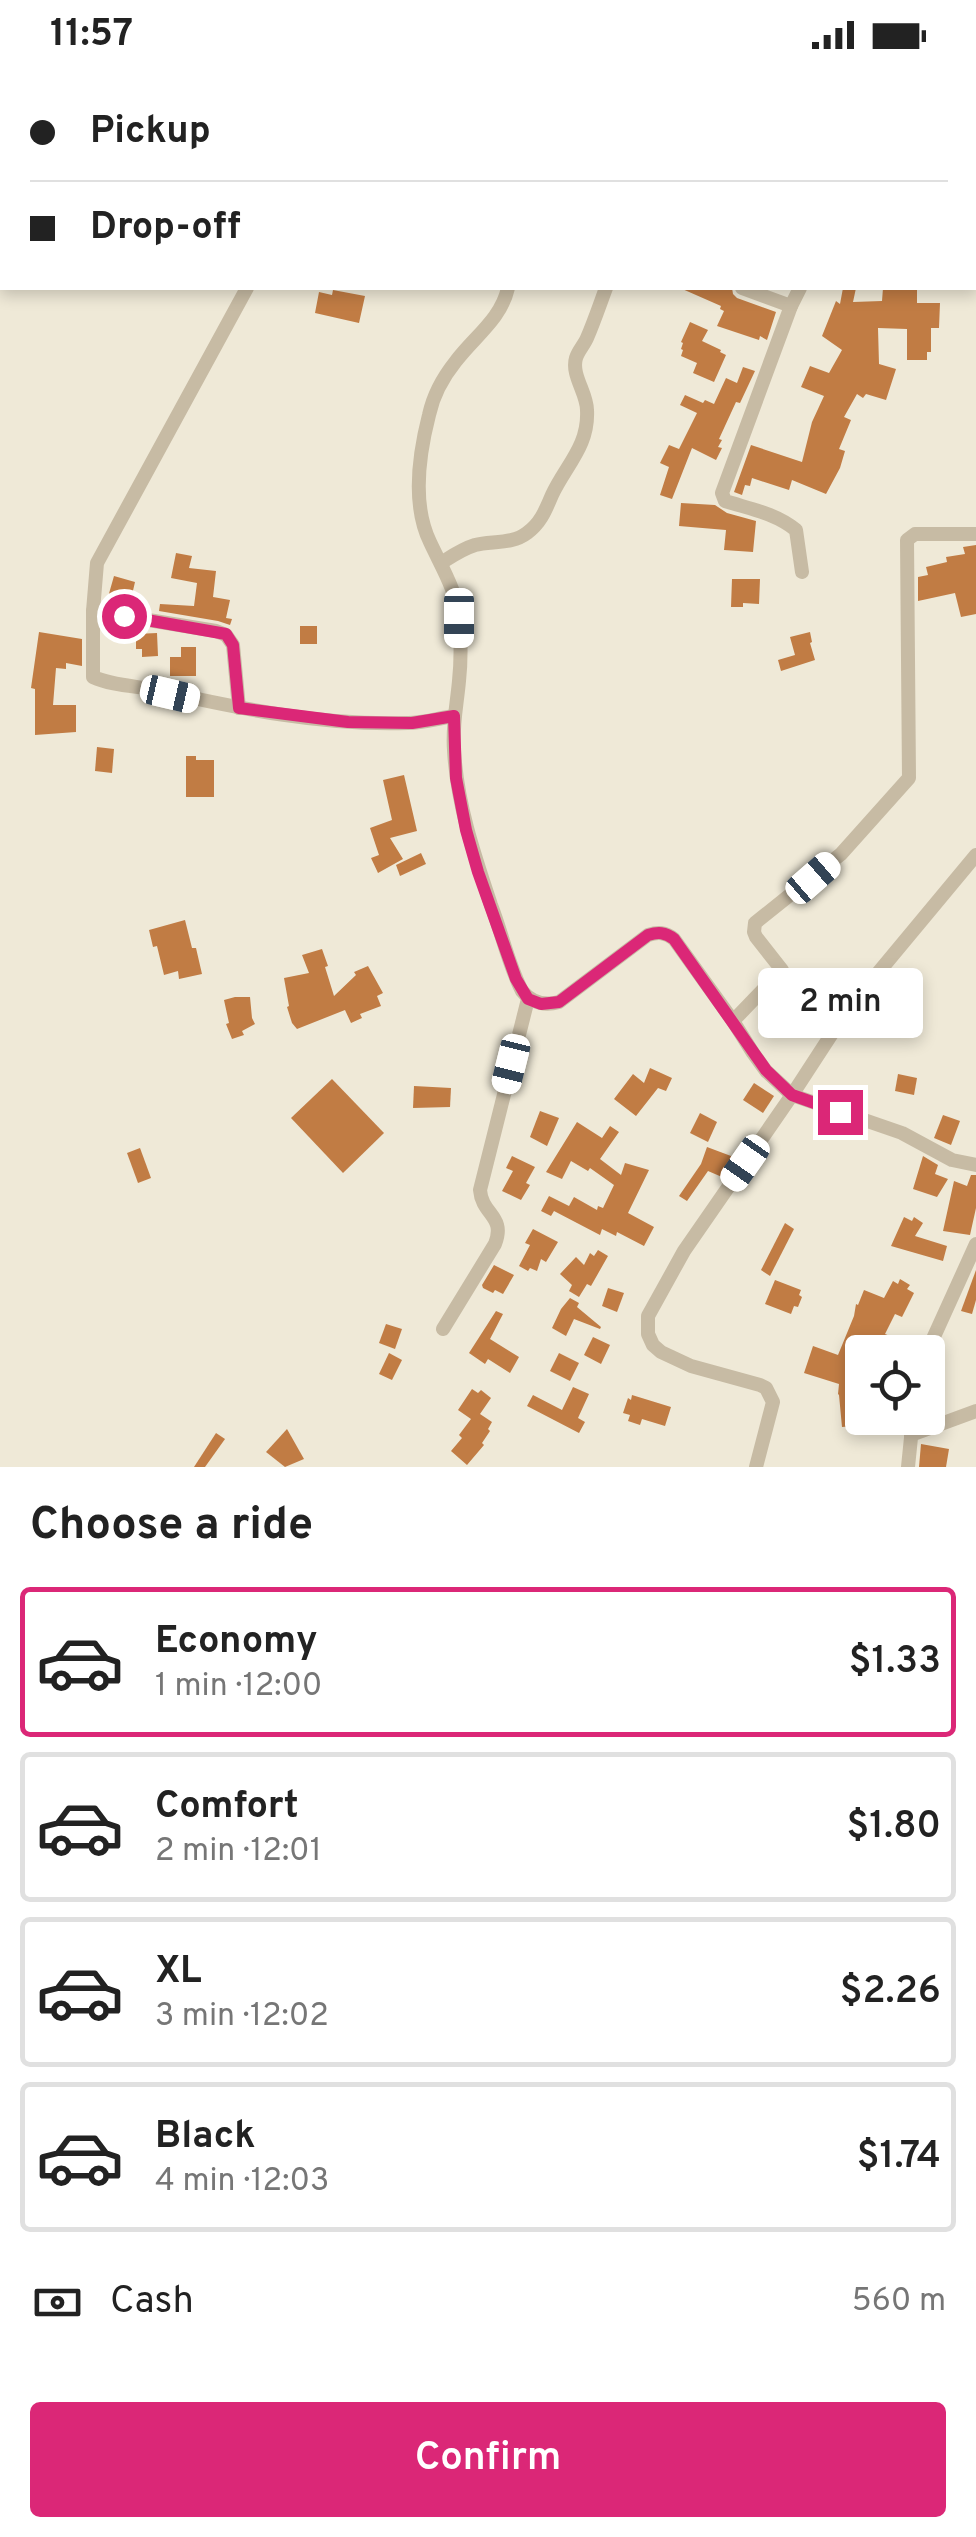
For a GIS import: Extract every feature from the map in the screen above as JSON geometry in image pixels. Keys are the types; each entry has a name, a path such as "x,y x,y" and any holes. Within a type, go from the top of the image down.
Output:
{"street":[{"path":"246,290 97,563 93,677 239,708 348,722 412,723 454,716"},
{"path":"508,290 492,323 455,362 430,410 423,444 420,508 430,542 451,584 459,618 460,678 454,716 456,778 466,830 516,979 528,999 541,1004 559,1002 640,940 662,932 674,939 766,1070 792,1095 902,1133 952,1160 976,1165"},
{"path":"441,563 474,546 517,539 536,525 547,509 582,444 588,412 575,360 605,290"},
{"path":"747,290 791,306"},
{"path":"799,290 722,493 725,501 767,513 796,530 802,572"},
{"path":"734,1021 782,970 756,937 756,923 841,854 909,778 907,540 916,534 976,534"},
{"path":"93,611 226,634 233,645 239,708"},
{"path":"756,1467 773,1402 766,1388 691,1366 661,1352 653,1345 648,1316 684,1251 848,1009 976,855"},
{"path":"443,1329 500,1233 493,1214 483,1204 480,1190 528,999"},
{"path":"933,1335 976,1244"},
{"path":"945,1422 976,1410"},
{"path":"908,1467 911,1435"}],"building":[{"path":"333,290 365,296 359,323 315,313 319,292 332,295"},
{"path":"685,290 732,290 737,298 776,312 767,340 717,326 724,311 721,306"},
{"path":"843,290 856,290 853,302 882,301 883,290 917,290 917,303 940,303 939,328 931,328 927,360 907,360 907,329 878,328 879,364 896,369 886,400 857,394 844,417 851,420 839,449 845,451 826,494 792,480 789,490 752,478 742,495 734,492 751,445 802,462 812,422 824,396 801,387 810,366 829,373 842,350 822,336 836,301 840,304"},
{"path":"690,322 708,330 702,341 726,355 714,382 693,373 697,363 681,356 681,342"},
{"path":"743,367 755,371 719,439 722,440 718,447 722,448 716,460 692,448 672,499 660,495 669,467 660,463 669,445 679,449 697,413 680,405 685,395 714,404 726,378 737,383"},
{"path":"681,503 715,505 727,513 756,521 753,552 724,550 726,530 679,526"},
{"path":"976,545 976,614 961,617 955,593 918,601 918,577 928,575 926,567 947,562 946,557 965,554 963,547"},
{"path":"176,553 192,556 189,568 216,571 213,597 230,600 226,618 232,619 230,625 159,611 160,604 194,606 197,583 171,578"},
{"path":"114,576 135,582 135,607 113,604 115,599 108,597"},
{"path":"732,579 760,579 759,604 731,607"},
{"path":"300,626 317,626 317,644 300,644"},
{"path":"39,632 82,639 82,666 66,663 66,669 56,668 53,705 76,705 76,732 35,735 35,689 31,688"},
{"path":"810,632 815,660 781,671 778,660 795,655 790,637"},
{"path":"157,633 158,656 142,657 142,649 136,649 136,634"},
{"path":"181,647 196,647 196,676 170,676 170,657 181,657"},
{"path":"97,747 114,749 112,773 95,771"},
{"path":"186,756 214,760 214,797 186,797"},
{"path":"404,775 417,831 390,838 403,859 378,873 371,858 379,855 370,828 392,820 383,780"},
{"path":"421,853 426,864 400,876 396,865"},
{"path":"185,920 202,974 179,979 178,971 164,975 149,930"},
{"path":"322,949 334,996 356,975 354,972 368,966 383,993 377,996 381,1006 360,1014 362,1018 351,1023 345,1010 297,1029 287,1007 284,978 309,973 302,955"},
{"path":"250,997 255,1024 242,1031 244,1035 232,1039 224,1000"},
{"path":"650,1068 672,1078 666,1091 658,1088 636,1116 614,1099 633,1074 644,1083"},
{"path":"898,1074 917,1078 914,1095 895,1091"},
{"path":"332,1079 384,1133 343,1173 291,1118"},
{"path":"754,1083 774,1096 763,1113 743,1100"},
{"path":"414,1086 451,1088 450,1107 413,1108"},
{"path":"540,1111 559,1118 547,1146 530,1137"},
{"path":"700,1113 717,1122 708,1142 690,1133"},
{"path":"943,1115 960,1121 951,1145 934,1138"},
{"path":"577,1122 602,1138 610,1126 619,1132 600,1159 621,1175 625,1163 649,1170 628,1213 654,1227 644,1246 617,1232 616,1236 602,1229 600,1235 554,1211 551,1216 541,1211 549,1196 569,1206 574,1197 597,1210 598,1206 603,1208 614,1185 590,1168 588,1171 571,1161 562,1179 546,1172"},
{"path":"707,1147 731,1156 729,1168 722,1177 708,1171 687,1201 679,1196 701,1164"},
{"path":"140,1148 151,1178 138,1183 127,1153"},
{"path":"512,1156 535,1167 521,1200 502,1191 513,1171 506,1168"},
{"path":"923,1156 938,1165 935,1174 948,1179 937,1197 913,1189"},
{"path":"971,1175 976,1175 976,1208 970,1235 943,1231 954,1181 967,1186"},
{"path":"904,1217 912,1221 914,1217 923,1223 915,1236 947,1246 943,1261 891,1246"},
{"path":"785,1223 794,1229 770,1276 761,1270"},
{"path":"533,1229 558,1242 546,1262 541,1259 537,1271 528,1271 519,1266"},
{"path":"598,1250 608,1256 591,1286 587,1284 579,1297 569,1291 572,1285 560,1274 576,1257 584,1265 590,1253 594,1256"},
{"path":"494,1265 514,1275 503,1294 495,1290 493,1293 482,1285"},
{"path":"976,1270 976,1300 972,1314 961,1311"},
{"path":"900,1279 914,1293 902,1317 895,1314 888,1335 846,1335 864,1290 884,1298 893,1281 898,1284"},
{"path":"775,1280 801,1290 798,1307 794,1306 791,1314 765,1304"},
{"path":"608,1288 624,1293 617,1312 602,1306"},
{"path":"570,1298 600,1329 574,1319 566,1336 552,1328"},
{"path":"496,1311 503,1314 490,1339 519,1357 510,1373 469,1353"},
{"path":"386,1324 402,1329 395,1349 379,1343"},
{"path":"593,1337 610,1345 601,1364 584,1355"},
{"path":"845,1338 842,1427 839,1384 804,1373 813,1346 838,1355"},
{"path":"389,1353 402,1360 392,1380 379,1374"},
{"path":"559,1353 579,1363 570,1381 550,1371"},
{"path":"573,1387 589,1394 578,1418 585,1422 579,1433 527,1406 533,1395 562,1410"},
{"path":"472,1389 491,1398 480,1414 492,1422 484,1445 467,1465 451,1451 471,1419 458,1410"},
{"path":"632,1395 671,1407 665,1426 642,1419 640,1425 628,1421 630,1415 623,1413"},
{"path":"287,1429 304,1459 285,1467 266,1452"},
{"path":"216,1433 225,1439 205,1467 194,1467"},
{"path":"921,1444 949,1449 946,1467 919,1467"}],"route":[{"path":"124,616 226,634 233,645 239,708 348,722 412,723 454,716 456,778 466,830 516,979 528,999 541,1004 565,1000 648,935 668,934 766,1070 792,1095 840,1112"}]}
